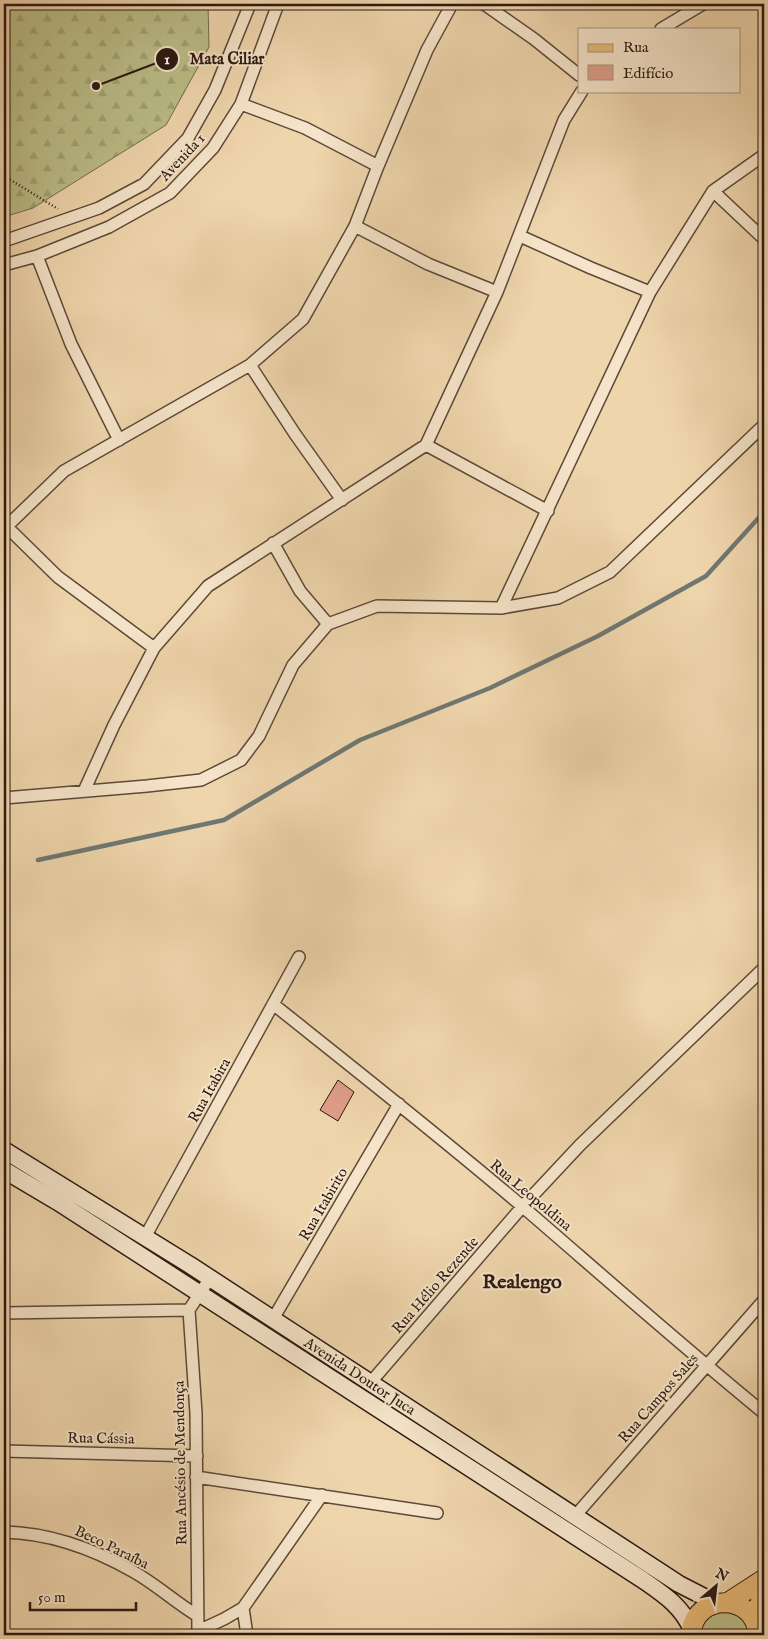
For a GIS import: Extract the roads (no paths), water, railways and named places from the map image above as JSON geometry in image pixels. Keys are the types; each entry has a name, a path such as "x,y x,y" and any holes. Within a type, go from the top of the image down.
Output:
{"main road":[{"name":"Avenida Doutor Juca","path":"4,1150 210,1278 679,1584 722,1603"},
{"name":"Avenida Doutor Juca","path":"4,1170 643,1580 673,1601 687,1619 692,1632"},
{"path":"692,1632 694,1621 707,1607 722,1603 764,1579"},
{"path":"758,1630 764,1591"},
{"path":"722,1603 738,1605 747,1611 758,1630"}],"street":[{"name":"Avenida 1","path":"4,240 99,208 144,184 188,138 215,90 250,4"},
{"name":"Avenida 1","path":"4,265 36,256 109,227 170,193 213,148 241,104 278,4"},
{"path":"154,648 58,577 5,528 64,471 250,365 303,319 356,226 378,166 427,50 452,4"},
{"path":"484,4 534,39 578,74"},
{"path":"663,28 703,4"},
{"path":"84,791 114,726 154,648 208,586 426,445 497,292 564,120 581,92"},
{"path":"241,104 305,128 378,166"},
{"path":"501,608 650,292 713,191 764,155"},
{"path":"713,191 764,239"},
{"path":"356,226 428,264 497,292"},
{"path":"520,236 650,292"},
{"path":"36,256 71,344 119,440"},
{"path":"250,365 295,434 342,500"},
{"path":"4,798 201,780 241,760 259,736 293,666 328,624 377,606 501,608 558,598 610,572 764,425"},
{"path":"426,445 548,511"},
{"path":"273,543 300,591 328,624"},
{"name":"Rua Itabira","path":"145,1237 299,957"},
{"name":"Rua Hélio Rezende","path":"370,1382 522,1207 580,1145 764,968"},
{"name":"Rua Leopoldina","path":"273,1004 399,1104 706,1366 764,1413"},
{"name":"Rua Itabirito","path":"273,1319 399,1104"},
{"path":"4,1313 189,1310 210,1278"},
{"name":"Rua Campos Sales","path":"575,1516 764,1300"},
{"name":"Rua Ancésio de Mendonça","path":"189,1310 196,1413 198,1633"},
{"name":"Rua Cássia","path":"4,1451 196,1456"},
{"path":"196,1477 438,1513"},
{"path":"198,1633 244,1608 322,1495"},
{"name":"Beco Paraíba","path":"4,1532 31,1533 64,1540 99,1555 135,1573 198,1616"},
{"path":"244,1608 247,1635"}],"waterway":[{"path":"38,860 224,820 360,740 490,688 598,636 706,576 764,512"}],"place":[{"name":"Mata Ciliar","path":"96,86"}],"district":[{"name":"Realengo","path":"522,1281"}]}
